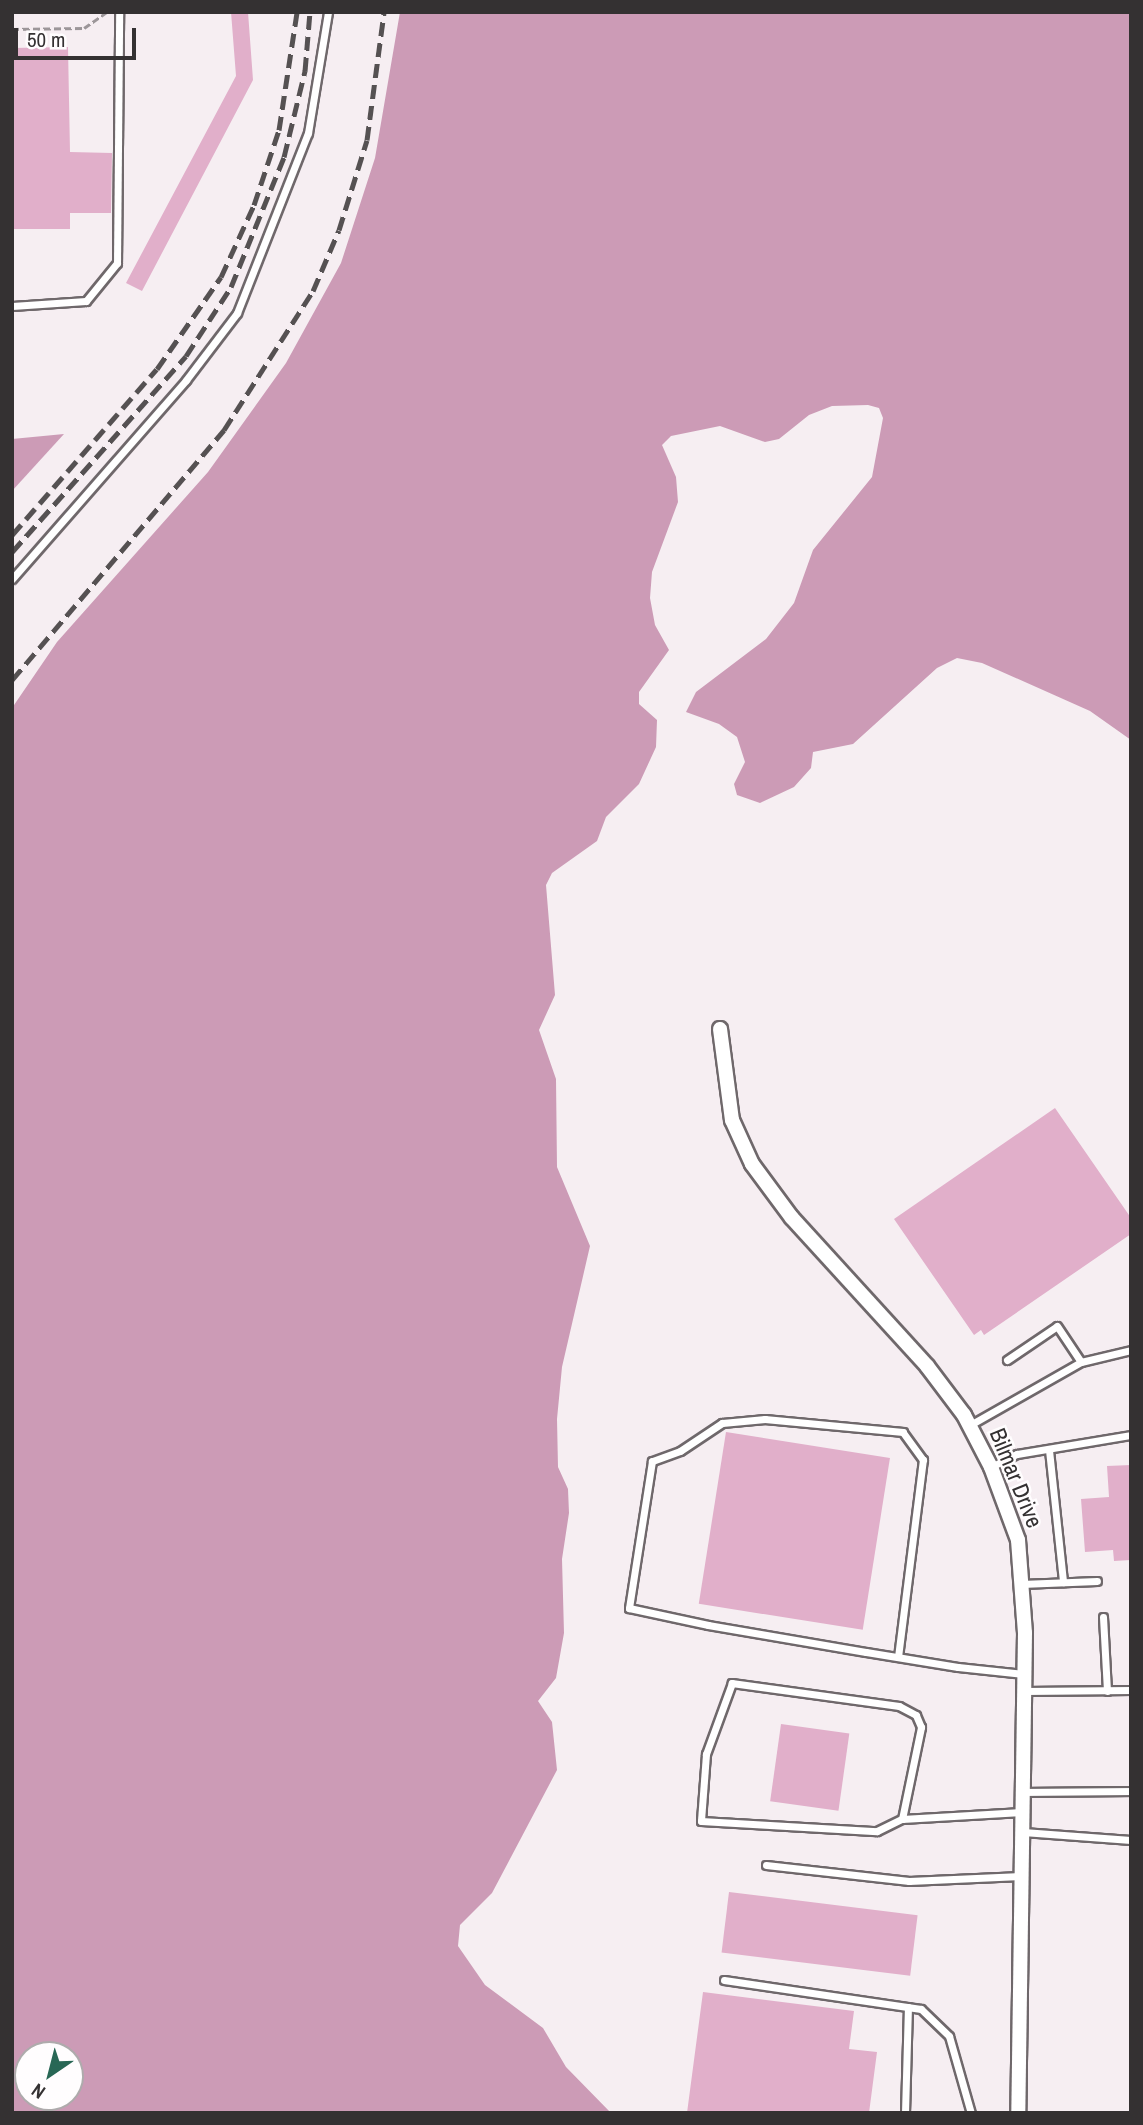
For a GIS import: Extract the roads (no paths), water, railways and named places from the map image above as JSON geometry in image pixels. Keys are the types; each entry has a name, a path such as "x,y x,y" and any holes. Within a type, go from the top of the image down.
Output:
{"street":[{"name":"Bilmar Drive","path":"720,1029 732,1120 752,1164 792,1218 927,1366 970,1425 991,1467 1018,1540 1024,1674 1018,2113"}],"lane":[{"path":"12,306 86,300 117,263 119,12"},
{"path":"12,579 237,313 308,133 328,12"},
{"path":"1007,1360 1057,1326 1081,1362"},
{"path":"970,1425 1081,1362 1131,1350"},
{"path":"898,1657 923,1460 903,1432 765,1419 722,1423 680,1451 652,1461 629,1608 898,1657 1024,1674"},
{"path":"991,1467 1017,1454 1131,1435"},
{"path":"1049,1450 1063,1582"},
{"path":"1021,1584 1097,1581"},
{"path":"1103,1617 1107,1691"},
{"path":"902,1819 921,1727 916,1715 899,1706 732,1683 705,1754 701,1821 877,1830 902,1819 1023,1812"},
{"path":"1024,1691 1131,1690"},
{"path":"1023,1792 1131,1791"},
{"path":"1022,1832 1131,1840"},
{"path":"766,1864 909,1881 1022,1876"},
{"path":"724,1980 921,2009 949,2036 971,2113"},
{"path":"905,2113 908,2007"}],"railway":[{"path":"12,535 157,369 221,277 254,205 279,130 297,12"},
{"path":"12,552 186,356 231,287 284,157 305,71 310,12"},
{"path":"12,680 224,430 313,291 339,230 367,140 384,12"}]}
